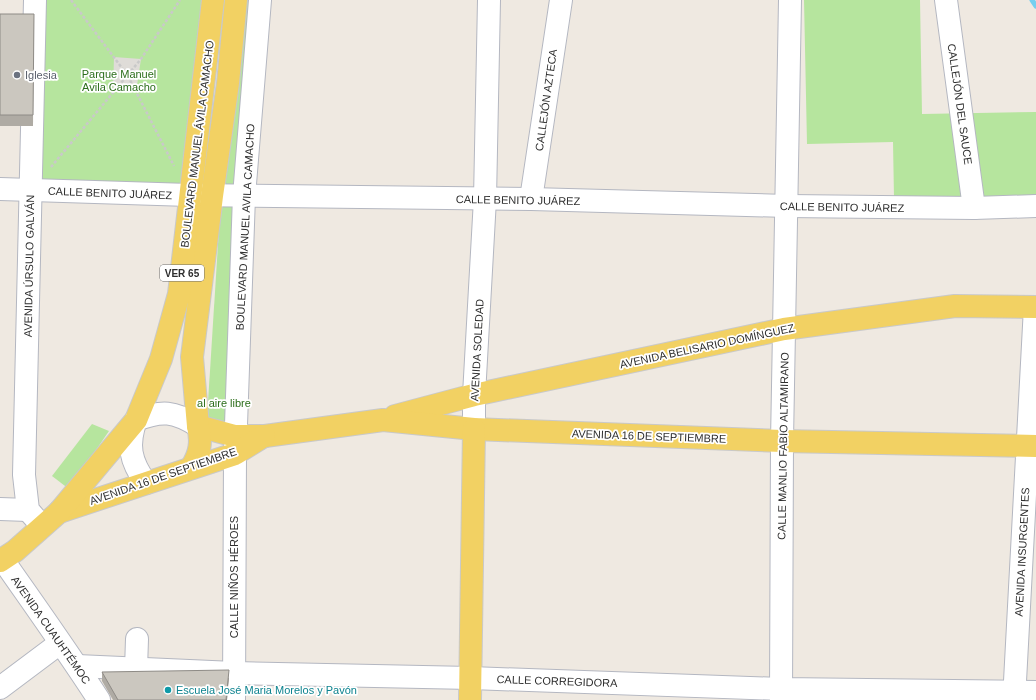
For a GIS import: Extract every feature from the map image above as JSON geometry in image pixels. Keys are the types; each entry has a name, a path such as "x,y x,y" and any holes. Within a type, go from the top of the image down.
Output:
{"main road":[{"name":"BOULEVARD MANUEL ÁVILA CAMACHO","path":"191,468 197,459 200,447 192,357 213,0"},
{"name":"BOULEVARD MANUEL ÁVILA CAMACHO","path":"1,560 59,512 136,420 161,359 179,294 228,83 236,0"},
{"name":"AVENIDA BELISARIO DOMÍNGUEZ","path":"382,420 474,394 784,329 954,306 1035,307"},
{"name":"AVENIDA 16 DE SEPTIEMBRE","path":"59,512 191,468 235,445 264,436 382,420 474,429 782,441 1032,446"},
{"name":"AVENIDA 16 DE SEPTIEMBRE","path":"198,426 235,445"},
{"name":"AVENIDA SOLEDAD","path":"470,700 474,429"}],"street":[{"name":"AVENIDA ÚRSULO GALVÁN","path":"28,510 24,476 35,0"},
{"name":"BOULEVARD MANUEL AVILA CAMACHO","path":"235,445 244,196 260,0"},
{"name":"AVENIDA SOLEDAD","path":"474,429 474,394 485,199 489,0"},
{"name":"CALLEJÓN AZTECA","path":"531,199 561,0"},
{"name":"CALLE MANLIO FABIO ALTAMIRANO","path":"781,694 782,441 790,0"},
{"name":"CALLEJÓN DEL SAUCE","path":"946,0 974,208"},
{"name":"CALLE BENITO JUÁREZ","path":"0,189 202,196 531,199 787,206 974,208 1036,206"},
{"name":"AVENIDA INSURGENTES","path":"1014,696 1032,446 1035,307"},
{"path":"146,483 138,472 133,460 130,446 136,420 152,414 168,413 184,417 198,426"},
{"name":"CALLE NIÑOS HÉROES","path":"234,700 235,445"},
{"path":"0,509 28,510 42,526"},
{"name":"AVENIDA CUAUHTÉMOC","path":"1,560 77,666 99,700"},
{"path":"136,669 137,639"},
{"path":"0,688 60,643"},
{"name":"CALLE CORREGIDORA","path":"77,666 234,673 471,678 781,694 1014,696 1036,692"}],"path":[{"path":"71,0 128,76 175,168"},
{"path":"50,167 128,76 180,0"}],"green space":[{"name":"Parque Manuel Avila Camacho","path":"38,0 205,0 187,191 41,189"},
{"path":"239,0 258,0 243,195 221,193"},
{"path":"804,0 920,0 922,114 1036,112 1036,195 894,198 893,142 807,144"},
{"name":"al aire libre","path":"221,197 243,197 230,425 207,418"},
{"path":"92,424 109,431 69,489 52,476"}],"shaded area":[{"path":"114,57 141,59 136,92 113,92"}],"building":[{"name":"Iglesia","path":"0,14 34,14 33,115 0,115"},
{"name":"Escuela José Maria Morelos y Pavón","path":"229,670 226,700 118,700 102,672"}],"waterway":[{"path":"1032,0 1036,6"}],"place":[{"name":"Iglesia","path":"17,75"},
{"name":"Escuela José Maria Morelos y Pavón","path":"168,690"}]}
